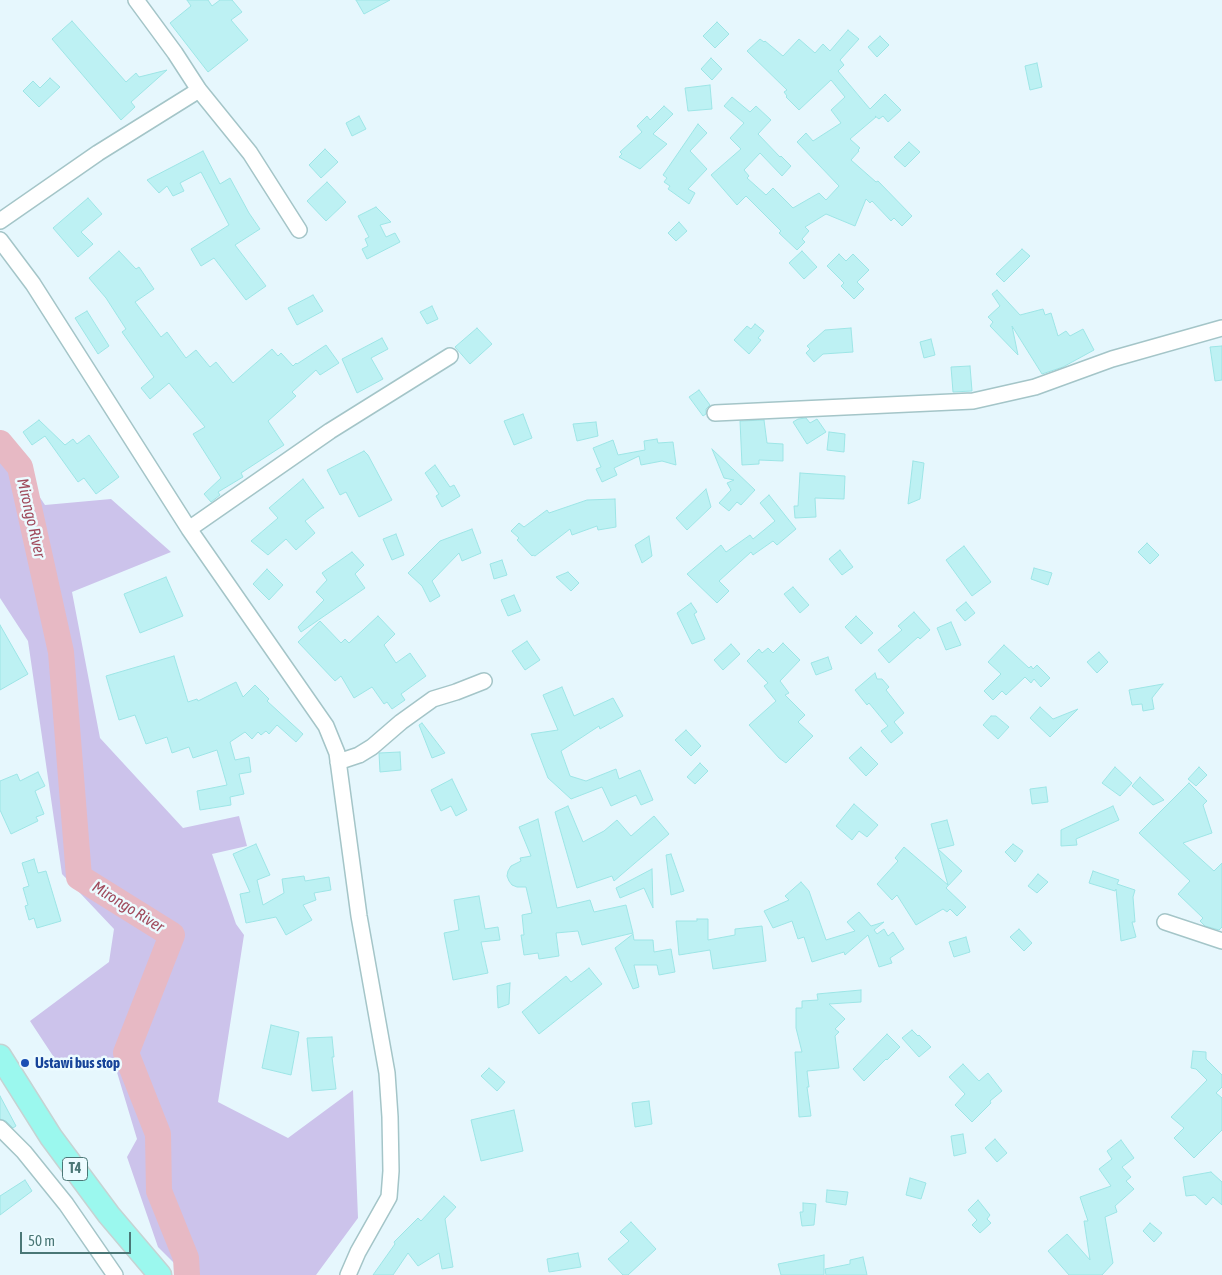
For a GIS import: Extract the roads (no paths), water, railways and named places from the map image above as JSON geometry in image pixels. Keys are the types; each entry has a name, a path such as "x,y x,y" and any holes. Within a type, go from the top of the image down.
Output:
{"highway":[{"name":"T4","path":"2,1064 51,1138 110,1215 160,1275"}],"street":[{"path":"136,0 175,53 199,90 250,153 299,230"},
{"path":"0,221 98,153 199,90"},
{"path":"0,240 33,284 189,529 326,726 337,753 360,916 387,1073 390,1117 391,1171 389,1198 358,1252 348,1275"},
{"path":"716,413 973,401 1035,387 1112,359 1222,328"},
{"path":"189,529 330,431 450,356"},
{"path":"338,762 359,755 372,747 401,722 433,699 484,680"},
{"path":"1165,922 1222,941"},
{"path":"0,1128 24,1152 66,1204 115,1275"}],"waterway":[{"name":"Mirongo River","path":"0,443 20,467 61,652 79,877 172,935 126,1053 158,1134 159,1191 186,1258 187,1275"}],"place":[{"name":"Ustawi bus stop","path":"25,1063"}]}
